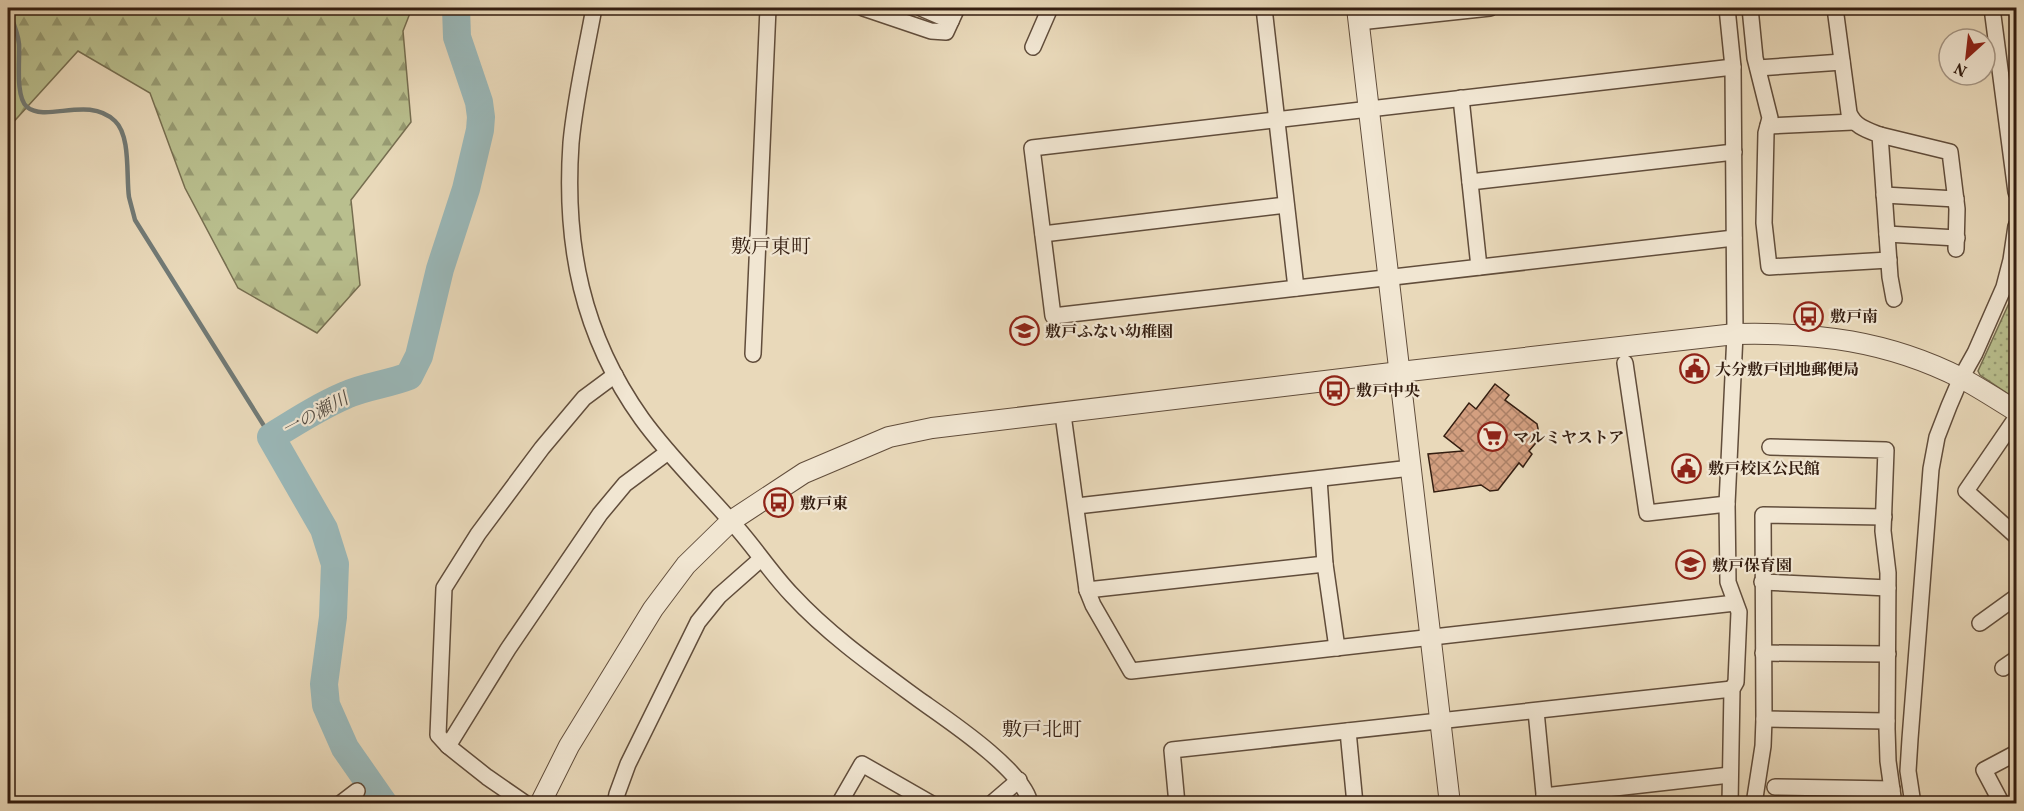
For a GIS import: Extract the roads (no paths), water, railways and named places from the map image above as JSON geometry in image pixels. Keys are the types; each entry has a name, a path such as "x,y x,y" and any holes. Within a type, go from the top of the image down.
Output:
{"street":[{"path":"594,8 572,141 570,227 576,269 588,310 598,340 615,375 642,419 668,452 731,521 789,593 819,622 867,661 956,726 1019,780 1029,796 1030,804"},
{"path":"753,354 768,8"},
{"path":"863,8 931,31 946,32 954,14 921,8"},
{"path":"1033,47 1050,8"},
{"path":"1264,8 1296,288"},
{"path":"1450,804 1358,15 1490,8"},
{"path":"1727,8 1733,67 1735,334 1727,504 1728,582 1739,612 1736,682 1732,689 1730,804"},
{"path":"1750,8 1758,68 1770,118 1764,223 1769,267 1889,260"},
{"path":"1834,8 1849,113 1853,122"},
{"path":"1992,8 2016,192"},
{"path":"1758,68 1842,62"},
{"path":"1733,67 1032,148 1053,316 1734,238"},
{"path":"1461,98 1479,267"},
{"path":"1768,126 1853,122 1880,135 1950,152 1956,199 1956,244 1887,234"},
{"path":"1880,135 1894,299"},
{"path":"1470,182 1734,152"},
{"path":"1884,195 1956,199"},
{"path":"1042,234 1286,205"},
{"path":"1913,804 1908,771 1931,469 1937,437 1961,378 1976,353 2004,287 2012,260 2016,226"},
{"path":"540,804 569,746 653,609 686,565 731,521 804,473 889,436 932,428 1735,334 1796,334 1861,343 1896,351 1961,378 2016,411"},
{"path":"1625,363 1647,513 1727,504"},
{"path":"526,804 487,777 448,746 438,735 444,588 478,534 542,448 584,398 615,375"},
{"path":"2016,418 1966,491 2016,536"},
{"path":"1064,422 1087,590 1131,672 1735,603"},
{"path":"1770,447 1886,450 1884,517 1888,588 1887,721 1888,761 1893,796 1775,787"},
{"path":"448,746 515,639 600,514 625,484 668,452"},
{"path":"1077,506 1411,468"},
{"path":"1319,479 1325,564 1337,648"},
{"path":"1754,804 1763,746 1764,718 1763,515 1884,517"},
{"path":"615,804 628,765 698,622 719,596 761,559"},
{"path":"1087,590 1325,564"},
{"path":"1762,582 1888,588"},
{"path":"1980,623 2016,597"},
{"path":"1763,653 1888,654"},
{"path":"2003,668 2016,659"},
{"path":"1177,804 1172,750 1732,689"},
{"path":"1536,711 1545,800 1730,775"},
{"path":"1764,718 1887,721"},
{"path":"1348,731 1355,804"},
{"path":"2002,804 1984,770 2016,753"},
{"path":"839,804 862,764 932,804"},
{"path":"991,804 1019,780"},
{"path":"340,804 357,792"}],"waterway":[{"name":"一の瀬川","path":"384,804 345,748 326,705 324,684 333,617 335,564 324,529 271,437 317,409 346,395 409,376 419,356 440,269 466,189 480,130 479,102 457,37 456,8"},
{"path":"8,9 19,44 19,87 23,102 35,111 93,110 115,121 124,136 129,197 135,220 271,437"}],"place":[{"name":"敷戸南","path":"1809,316"},
{"name":"敷戸ふない幼稚園","path":"1024,331"},
{"name":"大分敷戸団地郵便局","path":"1694,369"},
{"name":"敷戸中央","path":"1335,390"},
{"name":"マルミヤストア","path":"1492,437"},
{"name":"敷戸校区公民館","path":"1687,468"},
{"name":"敷戸東","path":"779,503"},
{"name":"敷戸保育園","path":"1691,565"}],"district":[{"name":"敷戸東町","path":"771,246"},
{"name":"敷戸北町","path":"1042,729"}]}
